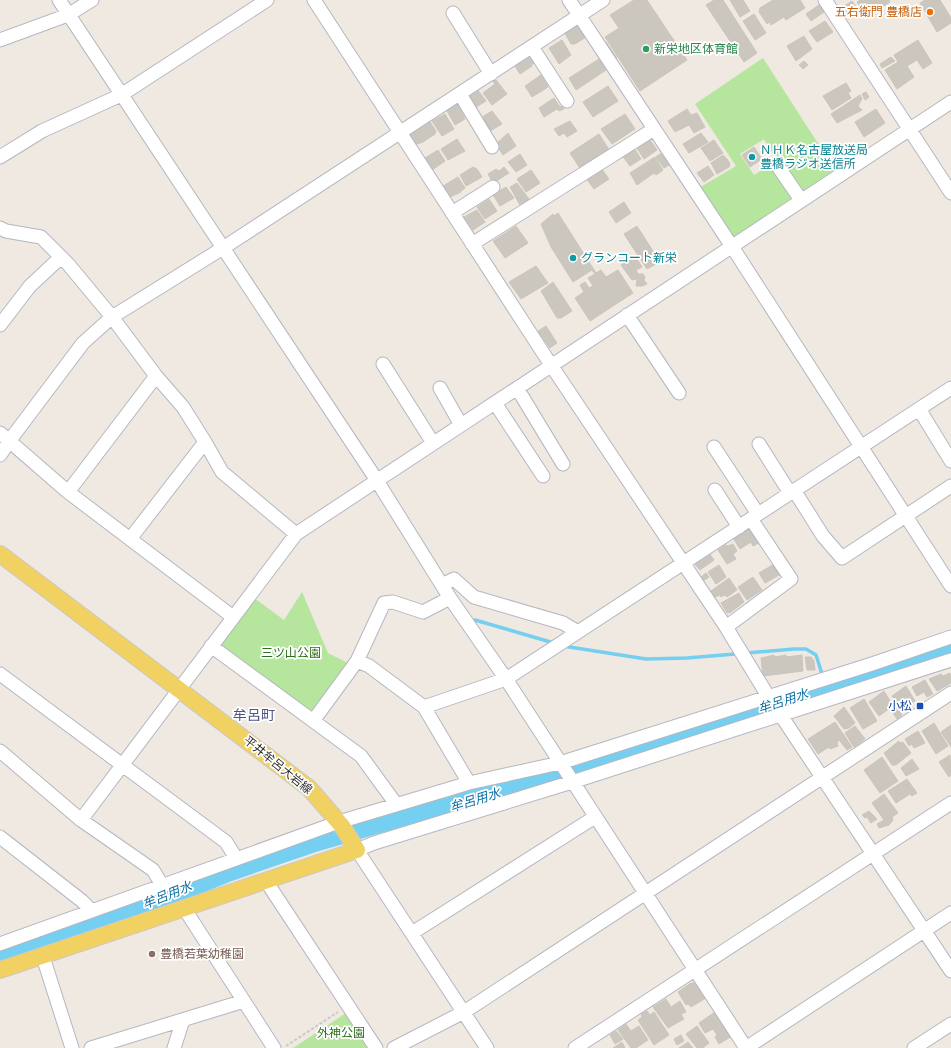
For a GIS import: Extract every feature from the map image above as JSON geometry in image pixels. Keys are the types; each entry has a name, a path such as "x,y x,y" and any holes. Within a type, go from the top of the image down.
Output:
{"main road":[{"name":"平井牟呂大岩線","path":"0,554 179,690 259,748 309,788 340,824 355,847"},
{"path":"0,970 43,957 266,880 355,847"}],"street":[{"path":"59,0 377,480 450,598 506,678 746,1048 951,913"},
{"path":"0,40 68,15 92,0"},
{"path":"0,157 42,131 121,95 267,0"},
{"path":"314,0 551,365 726,628 768,696"},
{"path":"569,0 862,446 906,517 946,568 951,586"},
{"path":"0,455 4,438 83,343 112,317 223,248 603,0"},
{"path":"825,0 951,193"},
{"path":"453,13 491,74"},
{"path":"532,47 566,101"},
{"path":"460,94 492,147"},
{"path":"81,820 296,534 951,102"},
{"path":"472,244 654,129"},
{"path":"777,165 801,200"},
{"path":"452,213 493,187"},
{"path":"0,228 6,232 41,237 62,257 112,317 156,376 183,407 222,472 296,534"},
{"path":"1,319 30,286 62,257"},
{"path":"627,315 679,393"},
{"path":"383,364 433,443"},
{"path":"68,492 156,376"},
{"path":"440,388 461,425"},
{"path":"517,388 564,464"},
{"path":"424,707 506,678 684,564 951,388"},
{"path":"495,402 543,476"},
{"path":"919,409 951,461"},
{"path":"4,438 68,492 233,617"},
{"path":"130,539 205,442"},
{"path":"759,444 823,536 842,558 951,486"},
{"path":"714,447 791,580 726,628"},
{"path":"715,490 739,527"},
{"path":"442,585 454,579 474,597 563,623 578,632"},
{"path":"313,721 357,661 384,603 392,602 423,612 450,598"},
{"path":"0,944 236,858 396,804 469,783 566,772 780,714 876,673 951,637"},
{"path":"211,646 361,756 396,804"},
{"path":"487,1048 355,847 374,843 768,696 876,673 951,660"},
{"path":"357,661 369,666 424,707 469,783"},
{"path":"0,674 226,842 236,858"},
{"path":"394,1048 464,1012 822,776 951,693"},
{"path":"780,714 951,971"},
{"path":"0,752 81,820 153,870 162,886"},
{"path":"575,1048 951,803"},
{"path":"412,933 595,817"},
{"path":"0,837 82,901 92,911"},
{"path":"266,880 347,1006 376,1048"},
{"path":"184,908 274,1048"},
{"path":"43,957 72,1048"},
{"path":"91,1048 244,1000"},
{"path":"174,1048 183,1020"},
{"path":"914,1048 951,1024"}],"path":[{"path":"284,1048 347,1006"}],"green space":[{"path":"763,58 837,173 736,239 731,238 699,188 736,166 695,104","holes":["764,139 777,160 754,175 740,154"]},
{"name":"三ツ山公園","path":"302,592 328,653 348,663 312,710 307,709 222,647 223,641 254,598 284,620"},
{"name":"外神公園","path":"346,1013 367,1048 293,1048"}],"building":[{"name":"新栄地区体育館","path":"634,0 647,0 687,60 640,91 605,37 619,28 610,15"},
{"path":"714,0 723,0 757,53 744,62 706,5"},
{"path":"730,0 743,0 750,11 740,17"},
{"path":"773,0 800,0 805,8 786,20 784,17 771,25 770,22 767,24 759,12 760,8"},
{"path":"860,0 889,0 890,2 867,17 857,2"},
{"path":"925,0 940,0 951,18 951,23 937,32 920,3"},
{"path":"852,1 858,9 846,16 841,8"},
{"path":"819,5 824,12 811,21 806,14"},
{"path":"754,14 766,33 755,40 743,21"},
{"path":"825,21 833,32 817,42 809,31"},
{"path":"577,22 586,37 575,44 571,44 563,30"},
{"path":"804,36 812,49 796,61 787,46"},
{"path":"562,40 571,55 559,64 549,48"},
{"path":"918,40 932,63 923,69 917,60 907,66 914,77 897,89 885,70 898,62 894,55"},
{"path":"606,42 617,58 614,59 603,43"},
{"path":"526,55 530,57 534,63 520,74 513,63"},
{"path":"891,57 895,61 882,68 880,64"},
{"path":"599,59 606,70 576,90 569,78"},
{"path":"804,61 808,65 803,69 799,65"},
{"path":"541,75 548,87 532,97 525,86"},
{"path":"493,76 507,94 492,105 483,93 495,84 490,78"},
{"path":"846,83 851,91 848,93 851,98 832,110 823,96"},
{"path":"608,86 618,101 593,117 583,102"},
{"path":"477,89 486,101 473,109 465,94"},
{"path":"866,92 869,97 865,100 862,94"},
{"path":"860,95 862,99 858,106 862,110 837,123 831,114"},
{"path":"554,98 560,107 562,106 564,109 559,111 557,109 544,117 539,108"},
{"path":"452,104 458,105 465,119 455,125 446,109"},
{"path":"687,109 691,115 697,113 705,127 694,133 689,125 675,132 668,121"},
{"path":"876,109 885,123 864,137 855,122"},
{"path":"492,111 502,124 490,131 479,119"},
{"path":"445,114 454,129 442,136 432,121"},
{"path":"625,114 635,129 612,144 601,129"},
{"path":"428,119 436,131 435,134 417,144 409,135"},
{"path":"570,121 577,131 567,137 564,133 559,136 554,129"},
{"path":"508,133 516,146 503,155 496,144"},
{"path":"701,133 708,142 689,153 683,144"},
{"path":"599,134 610,151 581,170 570,153"},
{"path":"457,139 465,151 448,160 441,149"},
{"path":"650,140 657,150 644,159 637,148"},
{"path":"714,140 723,153 710,161 701,148"},
{"path":"633,146 641,159 630,166 621,154"},
{"name":"ＮＨＫ名古屋放送局 豊橋ラジオ送信所","path":"754,147 762,159 750,167 742,155"},
{"path":"438,150 445,161 432,170 425,158"},
{"path":"663,152 671,164 664,168 656,157"},
{"path":"520,154 527,165 516,172 508,162"},
{"path":"723,155 730,164 729,167 717,174 711,163"},
{"path":"655,157 663,170 656,175 655,173 651,175 637,185 630,173"},
{"path":"708,166 714,175 704,182 697,173"},
{"path":"473,167 477,169 482,177 466,186 460,175"},
{"path":"504,167 509,173 493,183 488,174 496,169 499,171"},
{"path":"601,168 609,179 594,189 586,178"},
{"path":"531,170 540,183 526,192 517,179"},
{"path":"458,177 465,188 461,192 450,197 443,186"},
{"path":"517,183 529,199 520,205 510,187"},
{"path":"506,187 514,198 500,206 493,195"},
{"path":"489,199 497,211 485,219 477,207"},
{"path":"624,202 631,213 616,223 609,212"},
{"path":"477,210 485,222 473,230 464,217"},
{"name":"グランコート新栄","path":"558,213 596,273 601,270 606,277 618,270 633,293 590,321 575,298 584,292 580,285 585,282 589,288 593,286 588,278 595,274 592,270 573,282 551,247 541,224 553,214 554,216"},
{"path":"516,226 528,243 505,258 493,241"},
{"path":"637,226 660,262 647,269 624,234"},
{"path":"635,256 642,267 636,270 638,274 643,274 645,277 644,280 647,284 642,286 636,286 637,279 632,280 621,265"},
{"path":"536,266 548,283 521,299 509,282"},
{"path":"553,282 572,311 561,318 557,318 541,291"},
{"path":"546,326 557,343 550,348 538,331"},
{"path":"749,528 759,543 753,546 751,542 740,549 733,538"},
{"path":"733,544 737,551 733,554 736,559 727,564 718,550 726,545 728,546"},
{"path":"709,553 714,560 700,570 694,563"},
{"path":"774,564 781,574 765,583 759,573"},
{"path":"719,565 726,577 716,584 708,572"},
{"path":"706,573 709,577 703,581 701,577"},
{"path":"753,577 762,590 747,600 738,587"},
{"path":"729,578 737,590 727,597 725,595 721,597 720,595 715,597 711,591"},
{"path":"739,593 744,602 731,612 727,613 721,603"},
{"path":"774,655 775,657 786,655 786,657 802,655 803,671 763,676 761,658"},
{"path":"805,657 811,657 814,661 815,670 807,670"},
{"path":"950,673 951,683 937,691 929,679 941,674 943,676"},
{"path":"925,680 933,694 927,697 924,692 917,696 912,687"},
{"path":"906,686 915,701 901,709 892,696"},
{"path":"884,691 893,706 879,716 869,702"},
{"path":"864,699 877,721 863,729 850,708"},
{"path":"844,707 855,723 849,728 844,729 834,716"},
{"path":"896,707 902,715 897,719 891,710"},
{"path":"835,722 852,747 847,750 839,740 837,742 838,746 830,749 829,747 818,754 808,739"},
{"path":"934,723 948,746 936,754 922,731"},
{"path":"951,725 951,747 941,732"},
{"path":"855,726 865,739 854,747 845,733"},
{"path":"918,731 925,743 914,748 912,744 909,746 905,739"},
{"path":"899,741 900,743 903,742 911,753 896,765 892,765 884,753"},
{"path":"950,755 951,775 949,777 939,762"},
{"path":"882,757 898,781 880,793 864,770"},
{"path":"912,759 919,769 906,776 901,768"},
{"path":"907,779 917,793 912,796 910,794 896,803 888,791"},
{"path":"884,794 898,813 892,817 893,820 889,825 879,828 877,824 884,820 872,803"},
{"path":"869,811 877,819 871,823 867,817 865,818 862,815"},
{"path":"691,983 696,983 706,998 691,1007 688,1004 686,1005 678,992"},
{"path":"666,999 671,1007 680,1001 686,1012 681,1014 684,1019 668,1028 653,1007"},
{"path":"647,1011 650,1015 654,1012 669,1035 654,1045 638,1020 642,1017 641,1014"},
{"path":"715,1012 732,1036 719,1044 715,1037 717,1035 713,1029 705,1033 699,1023"},
{"path":"626,1024 631,1031 639,1026 648,1040 636,1048 631,1048 618,1030"},
{"path":"697,1026 709,1043 703,1048 697,1048 686,1034"},
{"path":"616,1031 623,1039 615,1044 610,1035"},
{"path":"681,1035 684,1041 677,1045 674,1039"},
{"path":"622,1042 625,1048 613,1048"},
{"path":"688,1042 693,1048 679,1048"}],"waterway":[{"path":"475,620 554,643"},
{"path":"563,646 646,659 687,658 735,654"},
{"name":"牟呂用水","path":"0,953 125,913 227,871 311,842 427,808 447,809 951,647"},
{"path":"746,653 806,649 816,655 822,674"}],"place":[{"name":"五右衛門 豊橋店","path":"930,12"},
{"name":"新栄地区体育館","path":"646,49"},
{"name":"ＮＨＫ名古屋放送局 豊橋ラジオ送信所","path":"752,157"},
{"name":"グランコート新栄","path":"573,258"},
{"name":"小松","path":"920,706"},
{"name":"豊橋若葉幼稚園","path":"152,954"}],"district":[{"name":"牟呂町","path":"254,715"}]}
